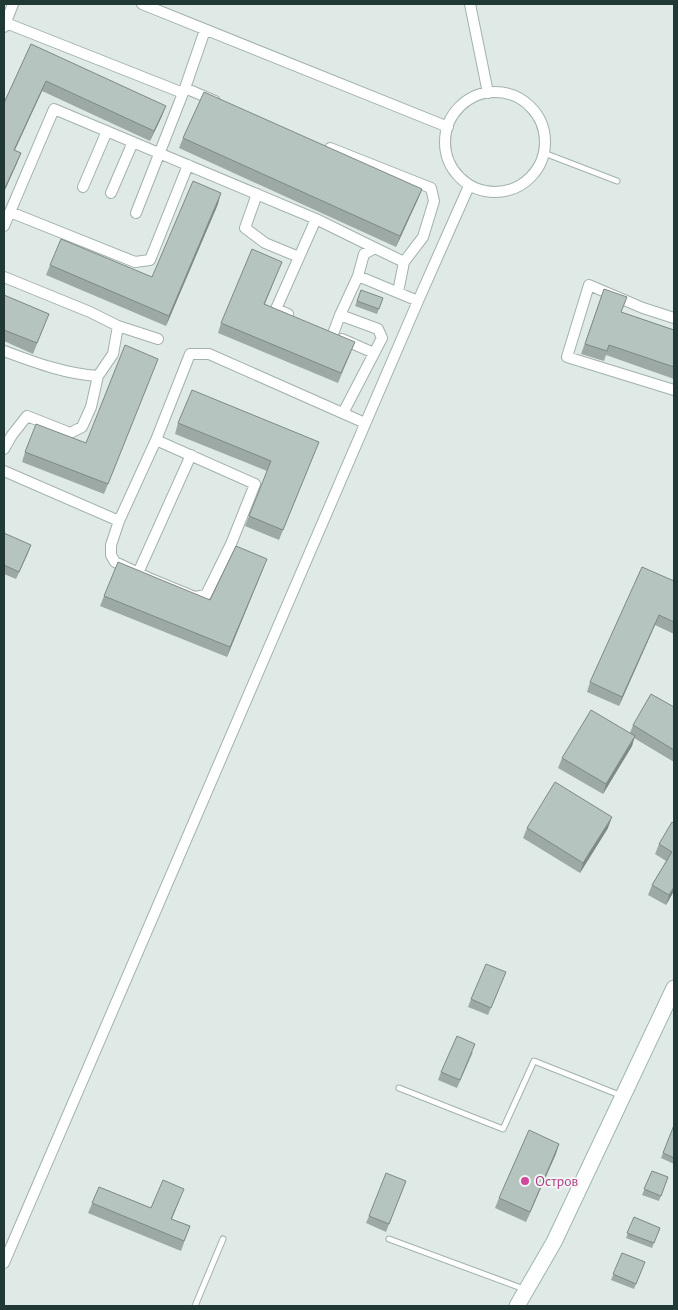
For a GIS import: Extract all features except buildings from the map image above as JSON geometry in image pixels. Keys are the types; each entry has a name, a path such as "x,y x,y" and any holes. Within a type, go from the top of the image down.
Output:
{"street":[{"path":"13,4 5,25 221,104"},
{"path":"142,4 448,127"},
{"path":"470,4 488,93"},
{"path":"136,213 185,91 205,30"},
{"path":"488,93 502,93 515,96 527,104 536,113 545,139 544,153 539,168 529,180 515,188 500,192 484,191 470,186 459,177 451,166 446,153 445,140 454,114 463,104 475,97 488,93"},
{"path":"4,226 54,109 316,219 404,262"},
{"path":"83,187 107,131"},
{"path":"111,193 133,142"},
{"path":"318,144 431,188 434,200 423,237 404,262 398,292"},
{"path":"10,212 135,262 150,260 188,165"},
{"path":"4,1263 418,300 470,186"},
{"path":"257,194 245,228 265,243 298,257"},
{"path":"300,320 276,309 316,219"},
{"path":"374,353 329,333 340,315 358,276 364,254 375,248"},
{"path":"358,276 418,300"},
{"path":"4,278 90,312 118,326 158,339"},
{"path":"674,318 643,308 589,285 568,357 674,390"},
{"path":"340,315 378,328 382,338 343,413"},
{"path":"4,449 8,433 27,416 70,432 82,427 91,407 98,376 113,354 118,326"},
{"path":"4,351 32,362 80,375 98,376"},
{"path":"156,440 255,484 231,544 206,595 195,597 115,562 111,555 111,544 118,520 156,440 190,354 209,354 365,423"},
{"path":"138,573 191,455"},
{"path":"4,471 118,520"},
{"path":"517,1306 554,1242 674,988"}],"lane":[{"path":"544,153 617,181"},
{"path":"399,1088 503,1129 534,1061 622,1096"},
{"path":"195,1306 223,1239"},
{"path":"388,1239 527,1290"}],"place":[{"name":"Остров","path":"525,1181"}]}
